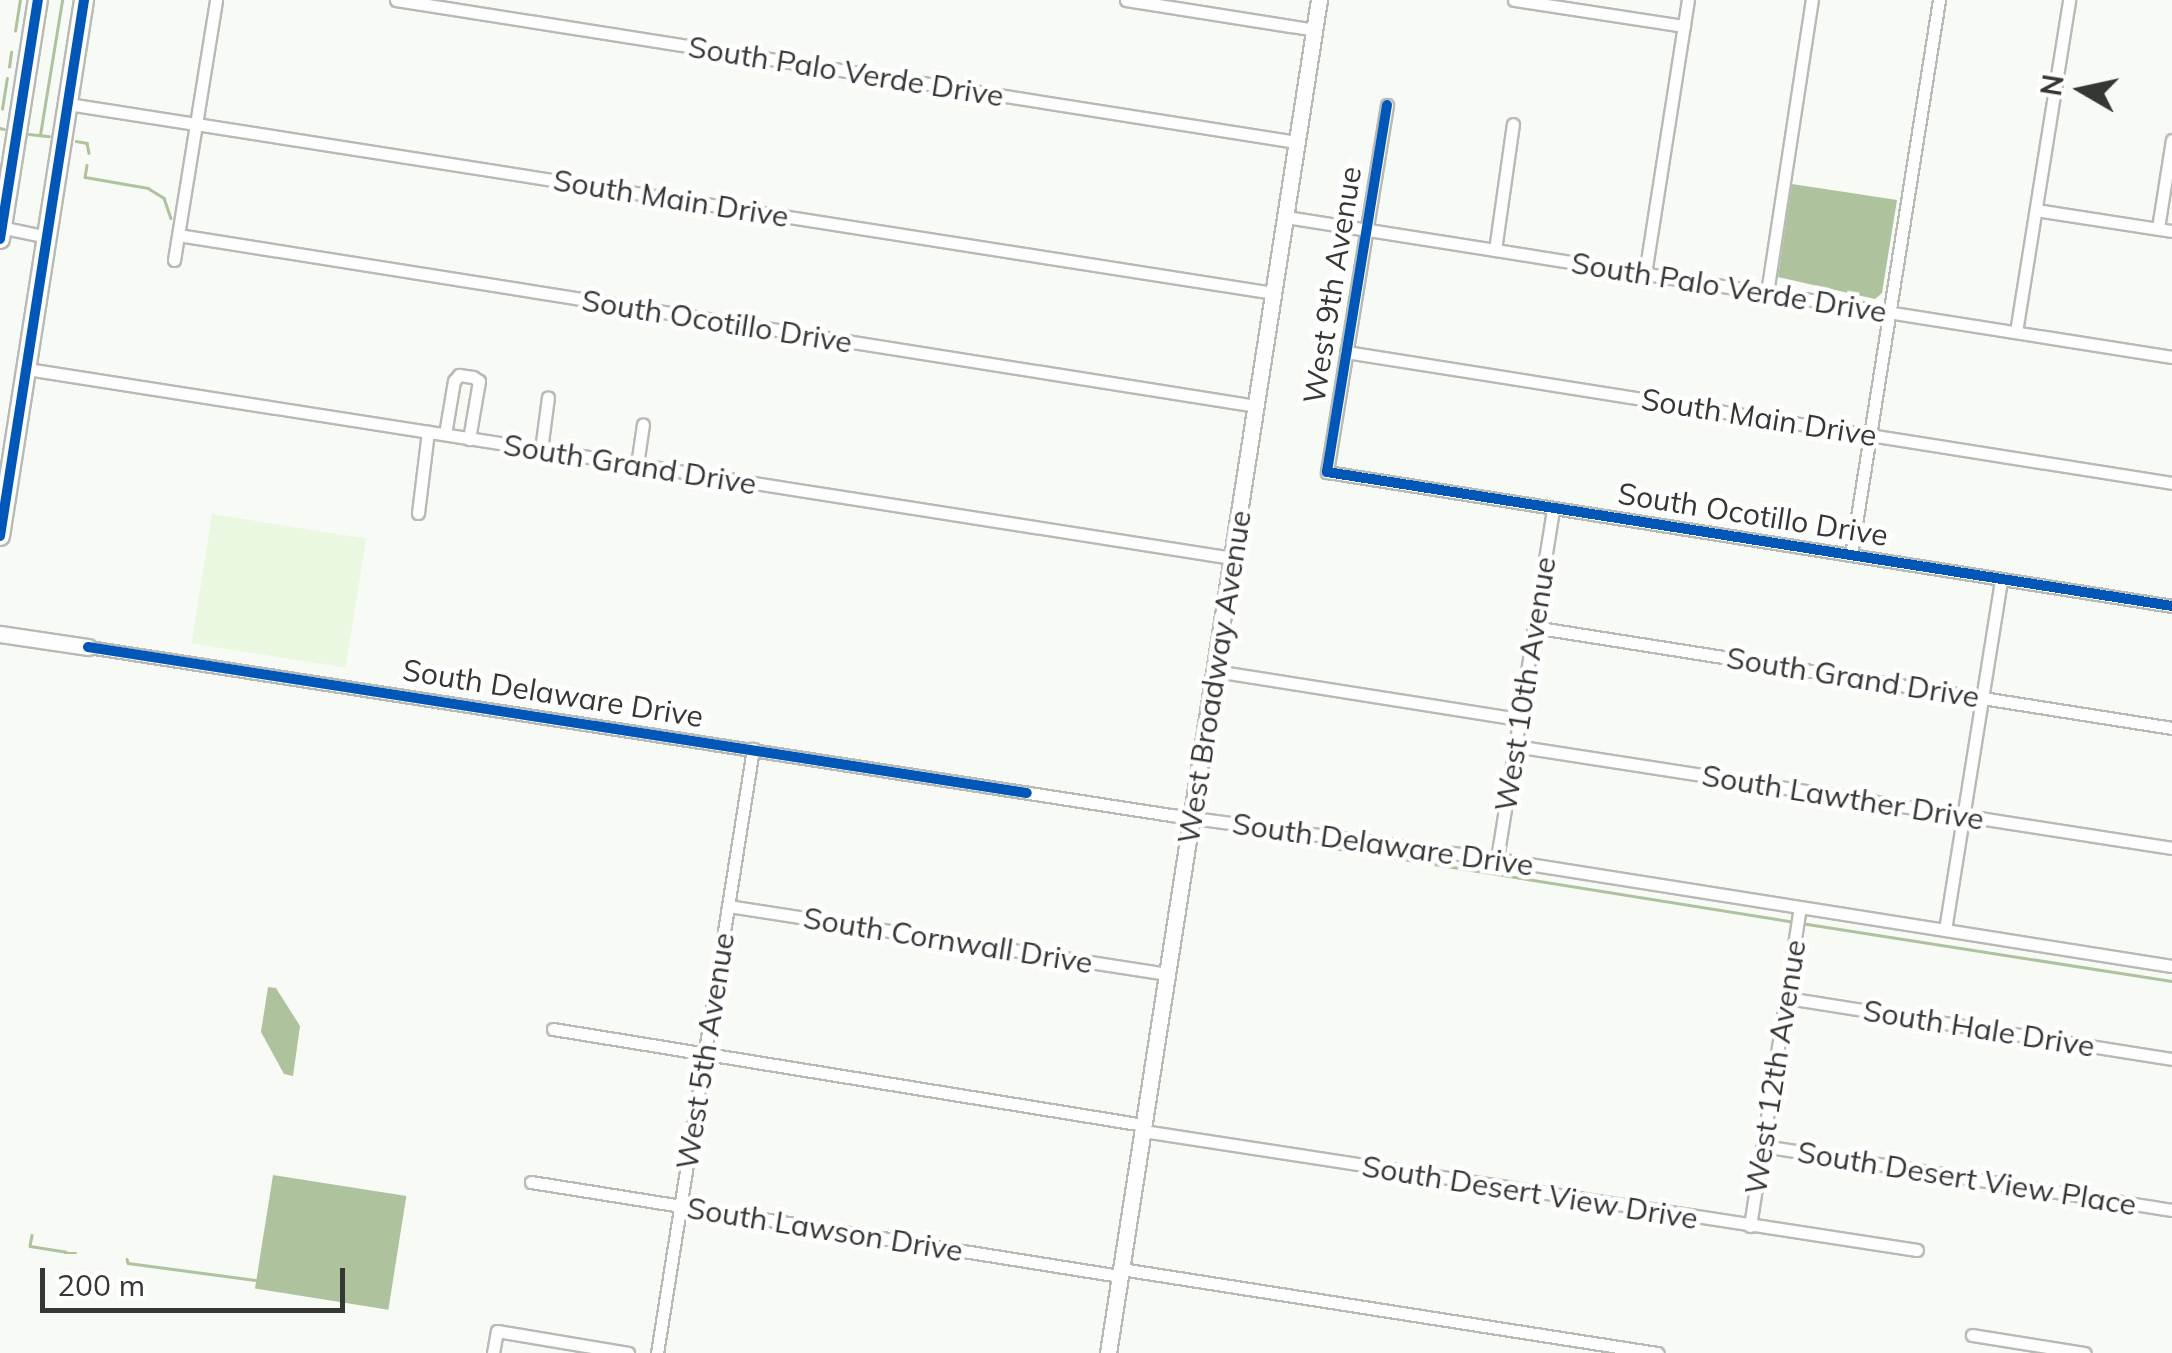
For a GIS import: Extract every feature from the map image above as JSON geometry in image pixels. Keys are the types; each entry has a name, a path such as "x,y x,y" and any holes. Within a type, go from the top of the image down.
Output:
{"main road":[{"path":"1,231 38,0"},
{"path":"0,536 84,0"},
{"name":"West Broadway Avenue","path":"1108,1353 1319,0"},
{"name":"South Delaware Drive","path":"0,634 88,647"}],"street":[{"path":"174,260 216,0"},
{"name":"South Palo Verde Drive","path":"396,0 1297,142"},
{"path":"1126,0 1315,30"},
{"path":"1514,0 1684,26"},
{"path":"1644,274 1688,0"},
{"path":"1766,294 1812,0"},
{"path":"1851,555 1939,0"},
{"path":"2016,332 2068,0"},
{"name":"South Main Drive","path":"68,104 1274,293"},
{"name":"West 9th Avenue","path":"1326,472 1387,105"},
{"path":"1495,250 1514,124"},
{"path":"2158,228 2172,140"},
{"path":"2036,210 2172,231"},
{"name":"South Palo Verde Drive","path":"1286,217 2172,357"},
{"path":"1,231 48,236"},
{"name":"South Ocotillo Drive","path":"178,235 1256,406"},
{"name":"South Main Drive","path":"1346,352 2172,483"},
{"name":"South Grand Drive","path":"27,370 1232,558"},
{"path":"445,434 454,381 459,375 474,377 479,381 469,439"},
{"path":"541,450 548,398"},
{"path":"636,465 643,424"},
{"path":"418,513 428,432"},
{"name":"South Ocotillo Drive","path":"1326,472 2172,606"},
{"name":"West 10th Avenue","path":"1497,859 1553,508"},
{"path":"1945,930 2001,578"},
{"name":"South Grand Drive","path":"1534,627 2172,728"},
{"name":"South Delaware Drive","path":"88,647 1192,818 1497,859 1799,918 1945,930 2172,966"},
{"path":"1215,671 1519,719"},
{"name":"South Lawther Drive","path":"1515,746 2172,848"},
{"name":"West 5th Avenue","path":"657,1353 753,749"},
{"name":"South Cornwall Drive","path":"728,906 1168,974"},
{"name":"West 12th Avenue","path":"1750,1226 1799,918"},
{"name":"South Hale Drive","path":"1786,998 2172,1059"},
{"name":"South Desert View Drive","path":"553,1029 1144,1128 1917,1250"},
{"name":"South Desert View Place","path":"1763,1146 2172,1210"},
{"name":"South Lawson Drive","path":"530,1182 1656,1353"},
{"path":"493,1353 497,1330 628,1353"},
{"path":"1972,1335 2086,1353"}],"shaded area":[{"path":"1792,184 1897,200 1882,293 1875,299 1778,277"},
{"path":"212,514 366,538 346,668 192,643"},
{"path":"268,987 276,988 300,1026 293,1076 284,1074 261,1032"},
{"path":"273,1175 406,1196 388,1310 255,1289"}],"waterway":[{"path":"15,31 20,0"},
{"path":"40,135 62,0"},
{"path":"9,67 11,52"},
{"path":"2,109 7,78"},
{"path":"0,128 4,129"},
{"path":"29,134 49,136"},
{"path":"76,141 87,143 89,153"},
{"path":"87,165 85,177 148,188 164,198 171,218"},
{"path":"1321,846 1793,922"},
{"path":"1801,923 2172,981"},
{"path":"32,1235 30,1246 66,1252"},
{"path":"65,1253 76,1253"},
{"path":"127,1259 128,1263 255,1280"}],"cycle path":[{"path":"0,239 38,0"},
{"path":"0,536 84,0"},
{"path":"1387,105 1327,472 2172,606"},
{"path":"88,647 1027,793"}]}
